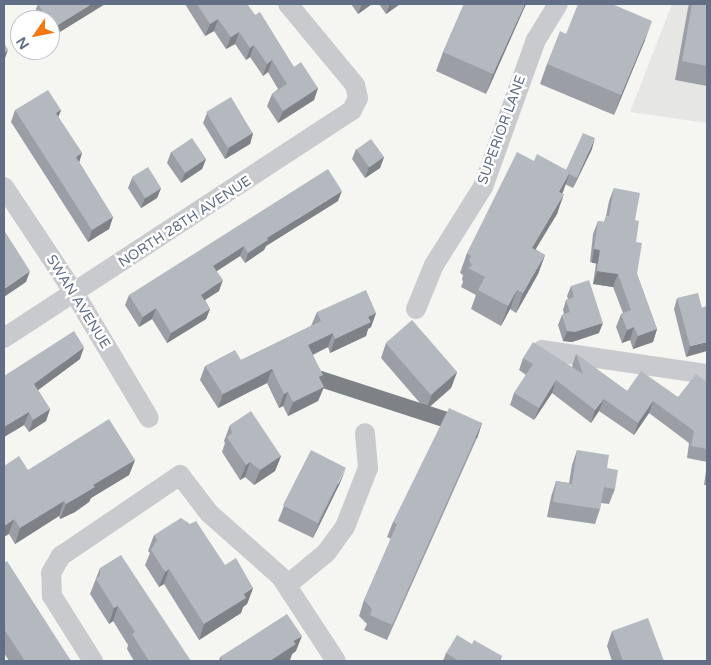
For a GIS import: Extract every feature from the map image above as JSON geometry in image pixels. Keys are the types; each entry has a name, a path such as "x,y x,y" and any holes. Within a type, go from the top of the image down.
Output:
{"street":[{"name":"NORTH 28TH AVENUE","path":"4,338 75,294 342,119 352,110 358,98 355,85 288,4"},
{"name":"SUPERIOR LANE","path":"416,309 434,265 483,187 536,40 558,4"},
{"name":"SWAN AVENUE","path":"4,187 75,294 149,418"},
{"path":"542,350 707,374"},
{"path":"287,585 326,553 345,527 368,468 365,433"},
{"path":"92,661 52,596 51,573 61,556 180,475 209,513 287,585 336,661"}],"shaded area":[{"path":"672,4 707,4 707,123 630,112"}],"building":[{"path":"38,4 92,4 60,24 60,10 42,10"},
{"path":"197,4 247,4 255,15 260,12 294,67 301,62 318,88 283,111 272,94 287,84 272,60 267,64 254,45 250,48 239,32 231,37 218,19 210,24"},
{"path":"464,4 525,4 493,74 443,52"},
{"path":"578,4 612,4 652,21 621,95 547,64 560,31 566,34"},
{"path":"692,4 707,4 707,66 682,61"},
{"path":"4,43 8,50 4,53"},
{"path":"48,90 61,110 56,113 82,153 76,157 113,217 92,230 15,110"},
{"path":"231,97 253,133 228,148 206,112"},
{"path":"583,133 595,138 577,178 566,170"},
{"path":"192,138 206,159 185,173 171,152"},
{"path":"371,139 384,157 369,167 356,150"},
{"path":"517,152 534,161 537,154 570,172 559,192 564,194 532,248 545,255 523,293 517,290 508,306 478,290 485,277 468,268 472,265 469,260 471,256 467,253"},
{"path":"148,167 161,188 145,198 132,177"},
{"path":"328,169 342,191 267,238 268,240 248,253 244,246 213,266 223,280 201,295 210,309 171,333 156,308 143,317 129,295"},
{"path":"614,188 640,193 635,220 639,221 636,242 642,243 637,274 657,329 638,336 634,327 627,330 621,314 631,310 618,274 597,271 600,250 594,249 598,221 605,222 606,216 609,216"},
{"path":"4,230 30,271 4,289"},
{"path":"589,280 603,323 575,332 567,331 562,315 570,312 566,300 574,297 571,286"},
{"path":"366,290 376,313 368,317 371,322 335,339 333,333 308,345 323,375 319,377 324,387 293,402 288,392 284,394 272,369 223,394 205,366 235,350 241,360 321,321 317,312"},
{"path":"698,293 702,308 707,306 707,342 690,346 677,298"},
{"path":"412,320 457,372 431,395 386,343"},
{"path":"74,331 84,347 34,384 50,409 33,420 29,412 4,427 4,376"},
{"path":"533,342 583,374 576,354 627,391 641,371 678,397 696,374 707,382 707,449 691,446 694,431 653,401 638,423 604,399 595,410 556,380 539,408 514,393 533,364 523,358"},
{"path":"449,408 482,423 392,625 370,615 372,609 364,600 397,524 393,522"},
{"path":"251,411 281,456 260,470 250,462 246,465 227,437 232,433 230,425"},
{"path":"109,419 135,460 93,485 95,487 80,496 66,504 64,501 20,528 14,519 4,526 4,466 19,456 28,470"},
{"path":"311,450 346,468 318,523 283,505"},
{"path":"577,450 609,455 607,468 618,470 615,489 604,487 600,509 553,502 556,481 572,484"},
{"path":"181,518 190,524 196,521 225,565 236,558 253,588 244,594 246,598 204,624 169,569 165,572 151,550 157,540 154,535"},
{"path":"121,555 191,661 149,661 132,634 135,632 118,606 114,608 96,579 100,576 100,568"},
{"path":"7,561 71,661 25,661 4,629 4,563"},
{"path":"287,614 302,636 293,641 296,644 270,661 223,661 220,657"},
{"path":"648,618 664,661 623,661 612,631"},
{"path":"457,635 472,644 474,640 502,656 498,661 459,661 446,653"}]}
